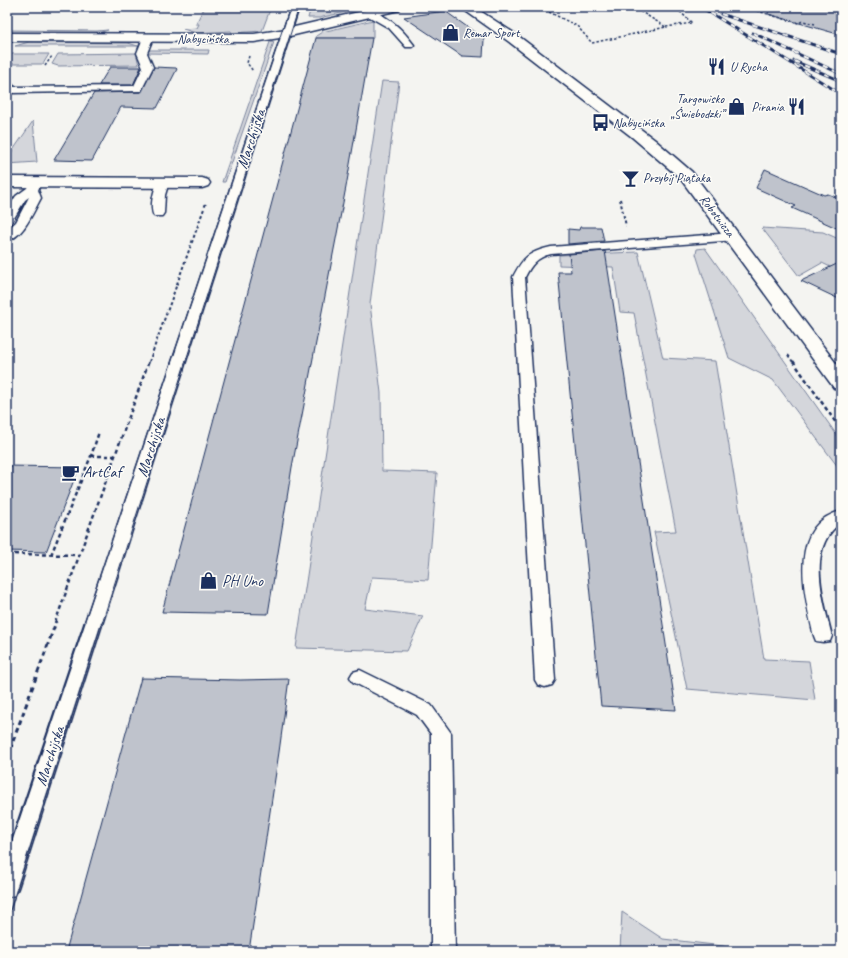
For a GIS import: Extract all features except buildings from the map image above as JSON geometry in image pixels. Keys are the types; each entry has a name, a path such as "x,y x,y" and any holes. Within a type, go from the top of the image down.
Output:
{"street":[{"name":"Nabycińska","path":"8,40 148,38 242,39 286,33 371,14 395,7"},
{"name":"Robotnicza","path":"466,7 494,25 569,81 670,159 686,175 841,384"},
{"path":"7,182 34,186 163,182 202,183"}],"lane":[{"name":"Marchijska","path":"7,888 295,7"},
{"path":"371,14 384,20 400,31 409,45"},
{"path":"7,85 11,90 136,88 148,67 142,53 148,38"},
{"path":"158,213 159,195 163,182"},
{"path":"7,220 20,198 34,186"},
{"path":"7,237 21,224 35,198 34,186"},
{"path":"544,680 519,277 525,264 539,252 560,249 732,237"},
{"path":"823,636 815,600 812,554 820,533 832,521 841,516"},
{"path":"360,676 424,710 441,733 443,951"}],"path":[{"path":"633,7 666,27"},
{"path":"545,10 577,26 592,43 692,23 676,7"},
{"path":"744,7 798,23 803,21 815,24"},
{"path":"250,56 247,63 253,71"},
{"path":"7,758 208,197"},
{"path":"620,199 629,245"},
{"path":"52,555 99,432"},
{"path":"91,456 115,456"},
{"path":"7,554 80,555"}],"shaded area":[{"path":"204,7 271,7 262,31 196,33 183,29 197,28 199,24 196,24"},
{"path":"311,7 367,7 319,18 308,18"},
{"path":"373,20 373,38 316,38 316,36 322,32"},
{"path":"7,30 108,30 95,34 7,33"},
{"path":"29,42 128,43 138,46 15,46"},
{"path":"270,42 274,42 225,182 222,182"},
{"path":"149,50 209,50 208,54 148,53"},
{"path":"136,53 139,65 58,66 52,64 58,54"},
{"path":"9,54 49,54 43,64 7,64 7,57"},
{"path":"382,81 399,82 370,304 381,393 382,471 437,473 428,580 372,577 365,609 423,616 407,651 296,648"},
{"path":"33,121 37,162 7,164 7,159"},
{"path":"762,228 823,232 841,240 841,272 822,263 799,276"},
{"path":"705,248 841,441 841,471 773,380 729,358 696,254 697,249"},
{"path":"638,252 663,358 715,361 764,659 809,661 815,700 687,689 654,532 676,531 634,313 620,312 613,267 559,265 559,255"},
{"path":"622,912 663,939 723,946 742,951 620,951"}],"tram line":[{"path":"84,623 290,7"},
{"path":"102,623 299,7"},
{"path":"7,855 85,622"},
{"path":"7,920 102,622"}],"railway":[{"path":"701,7 841,94"},
{"path":"721,14 841,54"},
{"path":"753,33 841,74"},
{"path":"794,61 841,81"}],"place":[{"name":"Remar Sport","path":"450,33"},
{"name":"U Rycha","path":"717,67"},
{"name":"Targowisko „Świebodzki”","path":"737,106"},
{"name":"Pirania","path":"797,107"},
{"name":"Nabycińska","path":"600,123"},
{"name":"Przybij Piątaka","path":"630,178"},
{"name":"ArtCaf","path":"70,472"},
{"name":"PH Uno","path":"209,581"}]}
